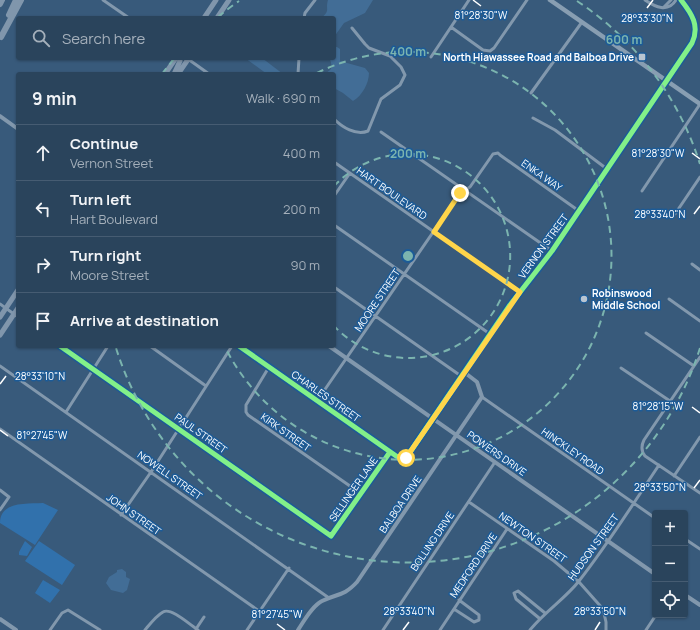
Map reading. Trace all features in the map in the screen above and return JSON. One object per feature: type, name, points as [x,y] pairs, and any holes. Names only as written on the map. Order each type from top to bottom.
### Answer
[{"type":"highway","points":[[0,4],[2,0]]},
{"type":"highway","points":[[0,38],[16,0]]},
{"type":"highway","points":[[0,38],[21,0]]},
{"type":"highway","points":[[205,16],[216,0]]},
{"type":"highway","points":[[217,16],[229,0]]},
{"type":"highway","points":[[166,72],[175,60]]},
{"type":"highway","points":[[175,72],[180,60]]},
{"type":"highway","points":[[179,72],[187,60]]},
{"type":"highway","points":[[0,317],[16,293]]},
{"type":"highway","points":[[0,335],[16,315]]},
{"type":"main road","points":[[550,0],[700,104]]},
{"type":"street","points":[[103,0],[126,16]]},
{"type":"street","points":[[305,16],[315,0]]},
{"type":"street","points":[[431,57],[469,0]]},
{"type":"street","points":[[451,27],[483,50],[490,51],[494,48],[527,0]]},
{"type":"street","points":[[645,0],[653,5],[664,8],[670,6],[676,0]]},
{"type":"street","points":[[664,8],[671,0]]},
{"type":"street","points":[[666,80],[688,50],[695,34],[696,28],[693,18],[681,0]]},
{"type":"street","points":[[532,93],[582,22]]},
{"type":"street","points":[[336,121],[342,127],[359,132],[368,131],[381,99],[400,85],[405,75],[401,67],[390,56],[369,48],[352,28]]},
{"type":"street","points":[[191,60],[206,72]]},
{"type":"street","points":[[298,72],[299,60]]},
{"type":"street","name":"VERNON STREET","points":[[404,459],[409,455],[490,334],[552,251],[666,80]]},
{"type":"street","points":[[642,191],[700,104]]},
{"type":"street","points":[[0,116],[16,128]]},
{"type":"street","points":[[533,118],[555,130],[607,169]]},
{"type":"street","points":[[381,132],[552,251]]},
{"type":"street","name":"MOORE STREET","points":[[317,401],[460,193],[470,187],[491,156],[495,153]]},
{"type":"street","name":"ENKA WAY","points":[[495,153],[579,211]]},
{"type":"street","name":"HART BOULEVARD","points":[[336,163],[520,292]]},
{"type":"street","points":[[336,193],[350,173]]},
{"type":"street","points":[[675,214],[700,178]]},
{"type":"street","points":[[336,226],[490,334]]},
{"type":"street","points":[[692,264],[700,270]]},
{"type":"street","points":[[336,288],[477,382],[482,398]]},
{"type":"street","points":[[669,299],[700,321]]},
{"type":"street","points":[[0,304],[16,315]]},
{"type":"street","points":[[646,333],[694,366]]},
{"type":"street","name":"PAUL STREET","points":[[63,348],[331,536]]},
{"type":"street","points":[[66,412],[107,348]]},
{"type":"street","points":[[153,348],[206,386]]},
{"type":"street","points":[[121,515],[151,472],[231,348]]},
{"type":"street","name":"CHARLES STREET","points":[[242,348],[390,452],[399,458],[404,459]]},
{"type":"street","name":"POWERS DRIVE","points":[[332,348],[652,572]]},
{"type":"street","points":[[700,357],[644,440],[642,449],[645,456],[700,494]]},
{"type":"street","name":"NOWELL STREET","points":[[0,366],[330,598]]},
{"type":"street","name":"KIRK STREET","points":[[270,367],[246,405],[246,412],[248,415],[360,494]]},
{"type":"street","points":[[621,368],[670,401]]},
{"type":"street","name":"BALBOA DRIVE","points":[[298,630],[320,601],[349,591],[357,582],[482,398]]},
{"type":"street","name":"HINCKLEY ROAD","points":[[482,398],[652,516]]},
{"type":"street","name":"JOHN STREET","points":[[0,429],[259,611]]},
{"type":"street","points":[[674,476],[700,437]]},
{"type":"street","name":"SELLINGER LANE","points":[[331,536],[390,452]]},
{"type":"street","name":"BOLLING DRIVE","points":[[383,630],[495,462]]},
{"type":"street","name":"HUDSON STREET","points":[[530,630],[545,612],[579,582],[659,465]]},
{"type":"street","points":[[0,490],[9,497],[0,510]]},
{"type":"street","name":"NEWTON STREET","points":[[469,502],[554,561],[579,582],[603,609],[606,630]]},
{"type":"street","name":"MEDFORD DRIVE","points":[[440,630],[507,529]]},
{"type":"street","points":[[688,541],[700,549]]},
{"type":"street","points":[[247,630],[289,568]]},
{"type":"street","points":[[539,618],[516,599],[514,593],[518,591],[545,612]]},
{"type":"street","points":[[688,597],[700,605]]},
{"type":"street","points":[[454,609],[474,622],[479,620],[479,615],[459,600]]},
{"type":"street","points":[[145,630],[161,613],[167,610],[173,612],[197,629],[204,617]]},
{"type":"street","points":[[50,630],[61,614],[66,611],[71,611],[100,630]]},
{"type":"street","points":[[646,630],[654,618]]},
{"type":"street","points":[[0,619],[16,630]]},
{"type":"shaded area","points":[[328,0],[373,0],[365,13],[344,23],[336,34],[336,16],[323,16],[327,11]]},
{"type":"shaded area","points":[[337,47],[340,49],[340,61],[365,68],[369,73],[368,81],[364,89],[356,99],[353,101],[336,89],[336,72],[328,72],[332,67],[330,60],[336,60]]},
{"type":"shaded area","points":[[248,60],[265,60],[280,72],[264,72]]},
{"type":"shaded area","points":[[43,503],[58,510],[35,545],[0,523],[1,516],[9,507],[22,504]]},
{"type":"shaded area","points":[[25,541],[32,547],[27,556],[19,555],[19,552]]},
{"type":"shaded area","points":[[39,541],[75,565],[62,585],[25,561]]},
{"type":"shaded area","points":[[122,569],[126,572],[126,577],[130,579],[127,590],[123,593],[111,590],[106,583],[109,577],[117,572],[117,570]]},
{"type":"shaded area","points":[[43,580],[60,590],[50,603],[35,593]]},
{"type":"cycle path","points":[[242,348],[399,458],[406,458],[510,305],[552,251],[692,43],[695,31],[694,20],[681,0]]},
{"type":"cycle path","points":[[63,348],[331,536],[390,452]]},
{"type":"place","name":"North Hiawassee Road and Balboa Drive","points":[[642,57]]},
{"type":"place","name":"Robinswood Middle School","points":[[584,299]]},
{"type":"route","points":[[406,458],[502,316],[520,292],[434,232],[460,193]]}]
